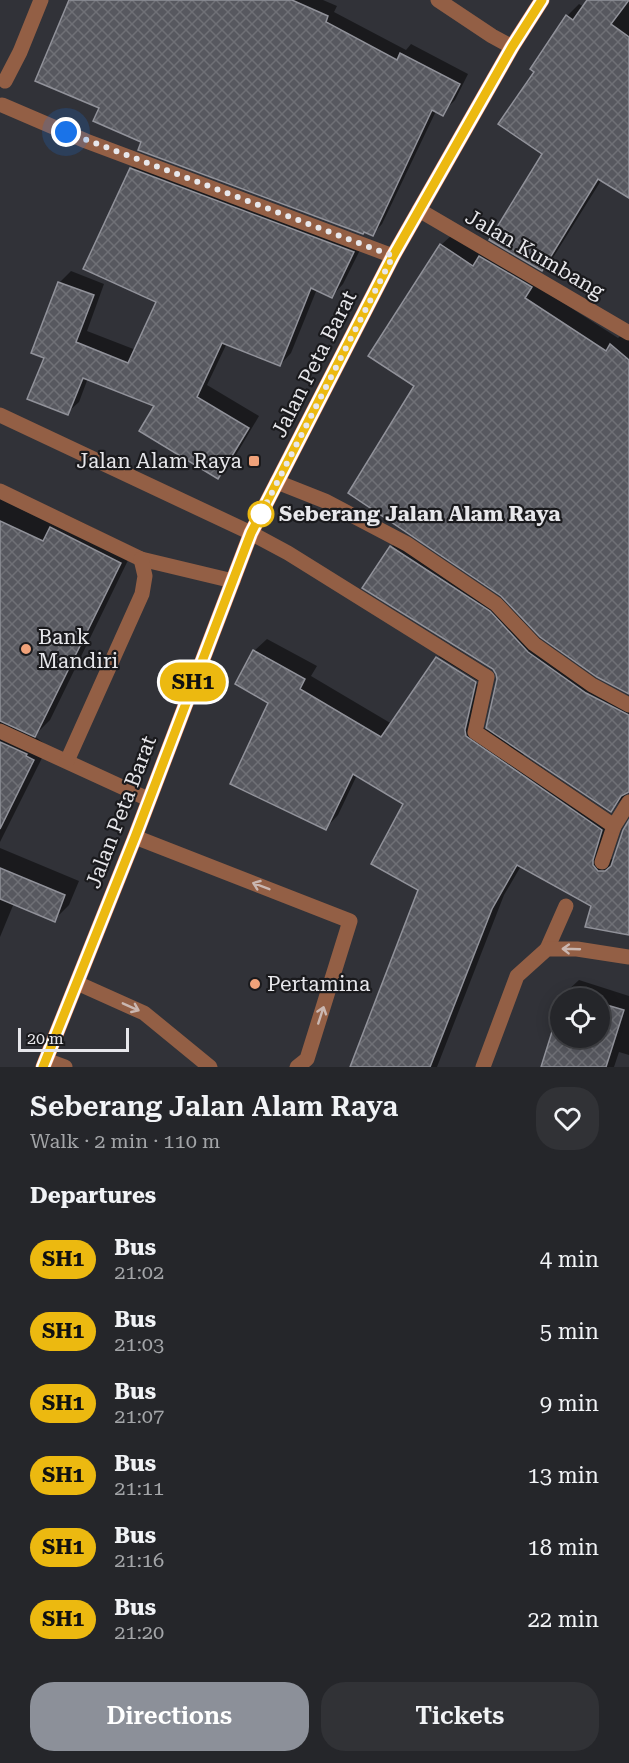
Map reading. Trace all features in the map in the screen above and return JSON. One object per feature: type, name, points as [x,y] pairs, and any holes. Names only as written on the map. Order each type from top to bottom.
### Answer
[{"type":"main road","name":"Jalan Peta Barat","points":[[45,1064],[135,837],[251,533],[393,256],[512,47],[542,0]]},
{"type":"street","points":[[41,0],[20,52],[3,79],[6,95],[1,108],[393,256]]},
{"type":"street","points":[[438,0],[512,47]]},
{"type":"street","name":"Jalan Kumbang","points":[[419,210],[629,333]]},
{"type":"street","points":[[0,416],[251,533],[288,553],[487,676],[475,732],[614,826]]},
{"type":"street","points":[[277,482],[325,501],[407,544],[496,604],[534,644],[592,685],[629,705]]},
{"type":"street","points":[[0,490],[141,559],[232,581]]},
{"type":"street","points":[[67,761],[142,594],[145,576],[141,559]]},
{"type":"street","points":[[0,731],[148,799]]},
{"type":"street","points":[[602,862],[614,826],[629,802]]},
{"type":"street","points":[[135,837],[351,921],[306,1059],[297,1067]]},
{"type":"street","points":[[483,1067],[517,976],[547,949],[566,906]]},
{"type":"street","points":[[547,949],[578,949],[629,957]]},
{"type":"street","points":[[77,983],[144,1013],[210,1067]]},
{"type":"street","points":[[45,1064],[65,1067]]},
{"type":"building","points":[[69,0],[292,0],[328,16],[326,22],[397,60],[400,53],[460,84],[443,116],[432,110],[373,236],[364,232],[363,234],[138,150],[141,142],[93,121],[99,108],[35,81]]},
{"type":"building","points":[[587,0],[629,0],[611,24],[629,37],[629,198],[598,179],[542,271],[489,240],[542,154],[498,124],[534,72],[530,69],[566,15],[573,20]]},
{"type":"building","points":[[130,168],[354,252],[332,298],[311,288],[280,366],[222,343],[197,397],[249,428],[218,479],[139,431],[154,406],[83,378],[68,415],[27,399],[44,358],[31,353],[58,282],[94,295],[76,342],[128,363],[156,302],[83,269]]},
{"type":"building","points":[[440,244],[473,266],[479,256],[532,287],[525,298],[606,351],[610,344],[629,360],[629,694],[597,677],[540,637],[501,596],[348,493],[414,386],[368,356]]},
{"type":"building","points":[[0,521],[43,541],[50,527],[121,563],[35,737],[0,721]]},
{"type":"building","points":[[390,546],[490,611],[528,652],[586,693],[629,715],[629,792],[621,796],[611,812],[486,728],[497,679],[493,669],[362,588]]},
{"type":"building","points":[[253,650],[305,679],[300,689],[381,737],[436,657],[476,682],[465,730],[466,736],[602,830],[593,860],[593,865],[598,871],[605,871],[611,866],[623,830],[629,820],[629,935],[585,927],[591,906],[517,865],[492,909],[430,1067],[350,1067],[418,890],[371,864],[403,804],[353,774],[326,830],[230,784],[268,703],[235,684]]},
{"type":"building","points":[[0,742],[27,754],[26,756],[34,760],[0,829]]},
{"type":"building","points":[[0,868],[65,895],[55,922],[0,899]]},
{"type":"building","points":[[610,1006],[624,1010],[606,1067],[541,1067],[550,1038],[550,1048],[610,1048]]},
{"type":"bus line","name":"SH1","points":[[43,1067],[135,837],[251,533],[393,256],[512,47],[542,0]]},
{"type":"place","name":"Jalan Alam Raya","points":[[254,461]]},
{"type":"place","name":"Seberang Jalan Alam Raya","points":[[261,514]]},
{"type":"place","name":"Bank Mandiri","points":[[26,649]]},
{"type":"place","name":"Pertamina","points":[[255,984]]},
{"type":"route","points":[[66,132],[393,256],[261,514]]}]
